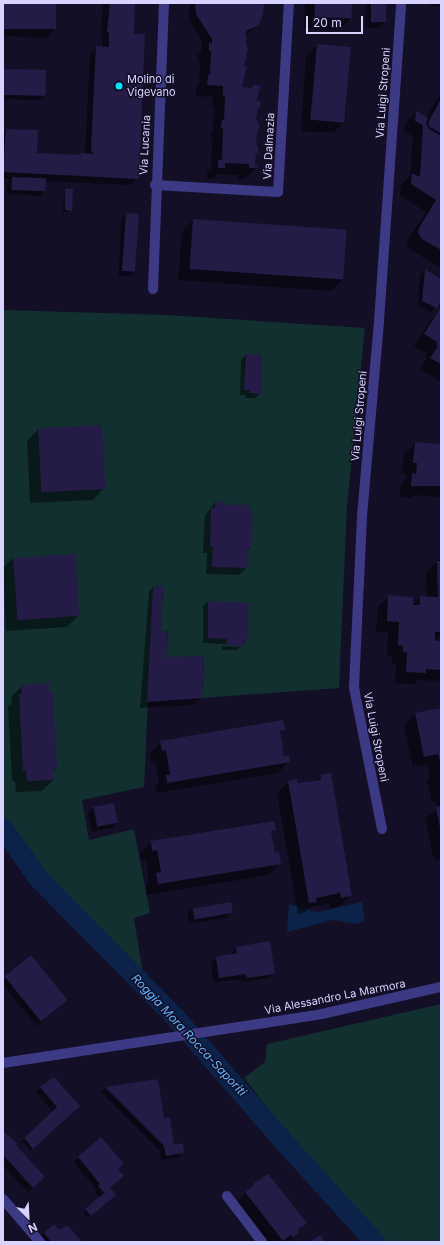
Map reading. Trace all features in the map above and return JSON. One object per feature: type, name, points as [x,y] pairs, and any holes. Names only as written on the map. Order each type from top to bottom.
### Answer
[{"type":"street","name":"Via Lucania","points":[[152,289],[155,185],[164,3]]},
{"type":"street","name":"Via Dalmazia","points":[[155,185],[278,192],[289,3]]},
{"type":"street","name":"Via Luigi Stropeni","points":[[382,829],[354,687],[362,516],[379,320],[401,3]]},
{"type":"street","name":"Via Alessandro La Marmora","points":[[3,1063],[322,1014],[441,987]]},
{"type":"street","points":[[227,1196],[262,1242]]},
{"type":"street","points":[[3,1198],[40,1242]]},
{"type":"green space","points":[[3,310],[168,315],[365,328],[347,506],[339,688],[202,698],[204,657],[166,657],[168,631],[161,632],[163,586],[153,586],[144,787],[82,800],[89,840],[134,829],[150,913],[134,918],[144,980],[47,880],[3,819]]},
{"type":"green space","points":[[441,1004],[441,1242],[386,1242],[292,1139],[244,1078],[265,1062],[267,1044]]},
{"type":"water","points":[[362,902],[365,921],[356,924],[333,920],[287,932],[289,904],[317,912]]},
{"type":"building","points":[[3,3],[56,3],[56,29],[3,29]]},
{"type":"building","name":"Molino di Vigevano","points":[[110,3],[135,3],[134,34],[145,34],[139,179],[3,172],[6,129],[38,130],[37,153],[80,155],[81,153],[94,154],[91,150],[96,46],[109,47],[109,32],[107,32]]},
{"type":"building","points":[[195,3],[264,3],[263,14],[259,25],[246,31],[246,43],[248,49],[244,66],[247,66],[242,87],[252,88],[253,85],[261,86],[257,101],[261,101],[260,109],[258,108],[256,119],[260,126],[257,133],[256,145],[258,145],[255,165],[257,168],[249,168],[249,164],[225,163],[225,168],[218,168],[218,160],[222,160],[223,128],[221,128],[222,120],[224,120],[225,96],[223,96],[223,86],[207,85],[208,75],[210,75],[211,51],[209,51],[209,43],[212,43],[212,39],[196,14]]},
{"type":"building","points":[[315,3],[352,4],[351,18],[315,17]]},
{"type":"building","points":[[371,3],[386,3],[386,22],[371,22]]},
{"type":"building","points":[[317,44],[351,47],[344,123],[310,120]]},
{"type":"building","points":[[3,69],[46,70],[46,96],[3,95]]},
{"type":"building","points":[[441,99],[441,133],[430,127],[428,123]]},
{"type":"building","points":[[416,111],[428,118],[426,123],[429,129],[441,136],[441,250],[422,239],[418,233],[419,228],[436,200],[411,184],[412,173],[420,177],[423,125],[415,121]]},
{"type":"building","points":[[12,177],[46,178],[46,191],[12,190]]},
{"type":"building","points":[[65,189],[73,189],[72,211],[65,210]]},
{"type":"building","points":[[126,213],[139,214],[135,272],[122,271]]},
{"type":"building","points":[[193,219],[347,230],[343,280],[190,269]]},
{"type":"building","points":[[425,269],[441,279],[441,301],[437,308],[422,301]]},
{"type":"building","points":[[441,307],[441,364],[430,358],[438,346],[436,345],[437,342],[424,334]]},
{"type":"building","points":[[246,354],[262,355],[261,394],[249,393],[250,390],[244,390]]},
{"type":"building","points":[[102,425],[105,489],[41,492],[38,428]]},
{"type":"building","points":[[415,442],[441,444],[441,486],[411,486],[412,473],[416,474],[417,463],[413,463]]},
{"type":"building","points":[[215,501],[226,502],[226,505],[249,505],[249,511],[252,511],[251,549],[248,548],[247,568],[212,567],[213,547],[210,546],[211,508],[215,508]]},
{"type":"building","points":[[75,554],[79,616],[17,620],[13,558]]},
{"type":"building","points":[[437,561],[441,561],[441,632],[435,632],[435,641],[441,641],[441,670],[426,669],[426,673],[406,672],[407,652],[403,652],[403,646],[398,645],[399,622],[387,621],[388,595],[413,597],[413,605],[420,605],[420,596],[438,597]]},
{"type":"building","points":[[153,586],[163,586],[161,632],[168,631],[166,657],[204,656],[202,698],[147,702]]},
{"type":"building","points":[[208,601],[249,603],[247,641],[243,641],[243,646],[227,645],[227,639],[208,638]]},
{"type":"building","points":[[49,683],[49,693],[53,692],[57,769],[54,769],[54,780],[27,781],[26,770],[23,771],[19,694],[22,694],[22,685]]},
{"type":"building","points":[[441,708],[440,762],[438,754],[424,757],[415,713]]},
{"type":"building","points":[[283,720],[285,730],[280,731],[284,756],[289,755],[290,762],[167,783],[166,775],[170,775],[166,750],[162,751],[160,741]]},
{"type":"building","points":[[331,773],[352,896],[341,898],[340,893],[316,898],[317,902],[309,903],[288,781],[297,779],[298,783],[321,780],[320,775]]},
{"type":"building","points":[[114,803],[118,823],[97,827],[93,807]]},
{"type":"building","points":[[441,806],[441,828],[440,828],[436,807]]},
{"type":"building","points":[[274,821],[276,830],[271,831],[275,853],[279,852],[281,864],[158,884],[156,873],[161,872],[157,850],[152,851],[151,841]]},
{"type":"building","points":[[231,902],[233,913],[195,920],[193,909]]},
{"type":"building","points":[[270,941],[275,974],[247,978],[246,974],[219,978],[216,957],[237,953],[236,947]]},
{"type":"building","points":[[31,955],[68,1000],[41,1021],[5,976]]},
{"type":"building","points":[[54,1077],[80,1106],[33,1149],[24,1138],[57,1107],[40,1087]]},
{"type":"building","points":[[158,1079],[164,1118],[170,1117],[174,1145],[183,1143],[184,1153],[166,1156],[164,1146],[105,1087]]},
{"type":"building","points":[[3,1131],[18,1144],[16,1145],[45,1177],[33,1188],[3,1155]]},
{"type":"building","points":[[101,1137],[124,1164],[118,1169],[124,1176],[110,1188],[116,1195],[91,1216],[85,1209],[104,1193],[98,1186],[100,1184],[78,1157]]},
{"type":"building","points":[[268,1174],[307,1223],[298,1230],[299,1232],[293,1237],[291,1235],[283,1241],[245,1192],[253,1186],[253,1184]]},
{"type":"building","points":[[54,1224],[59,1230],[67,1225],[82,1242],[51,1242],[44,1233]]},
{"type":"building","points":[[320,1235],[325,1242],[310,1242]]},
{"type":"waterway","name":"Roggia Mora Rocca-Saporiti","points":[[3,828],[39,879],[177,1019],[283,1141],[375,1242]]},
{"type":"place","name":"Molino di Vigevano","points":[[119,86]]}]
